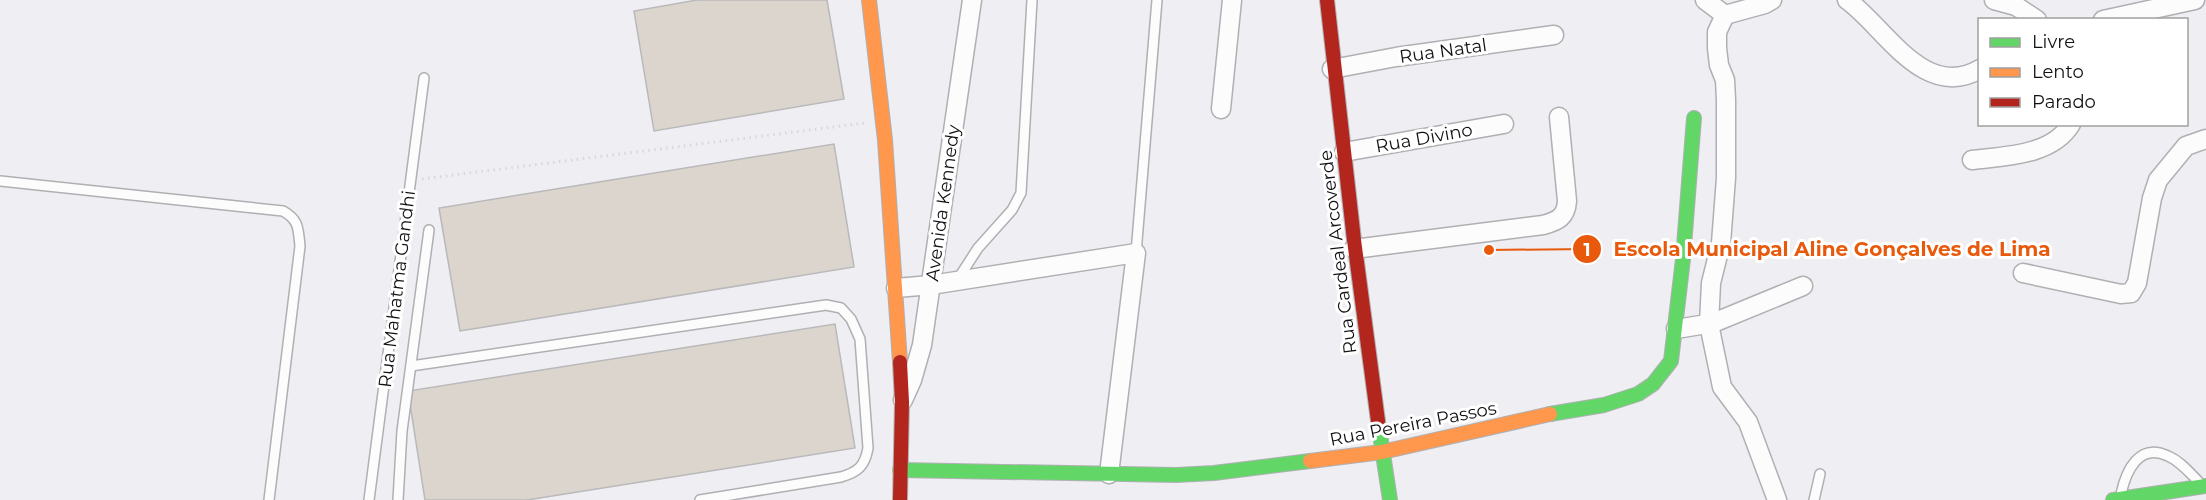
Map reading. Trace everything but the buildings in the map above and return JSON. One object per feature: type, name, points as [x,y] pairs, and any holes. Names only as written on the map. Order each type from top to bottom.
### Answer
[{"type":"main road","name":"Avenida Kennedy","points":[[869,0],[896,288],[902,402],[900,500]]},
{"type":"main road","name":"Rua Cardeal Arcoverde","points":[[1327,0],[1332,69],[1344,152],[1354,249],[1389,500]]},
{"type":"main road","name":"Rua Pereira Passos","points":[[900,470],[1176,475],[1214,473],[1382,452],[1551,414],[1604,405],[1638,394],[1653,384],[1671,361],[1683,259],[1694,118]]},
{"type":"main road","points":[[2116,499],[2205,486]]},
{"type":"street","name":"Avenida Kennedy","points":[[902,402],[920,354],[972,0]]},
{"type":"street","points":[[1221,109],[1232,0]]},
{"type":"street","points":[[1725,15],[1772,0]]},
{"type":"street","points":[[1847,0],[1859,8],[1895,48],[1922,69],[1943,76],[1962,76],[1978,70]]},
{"type":"street","points":[[1994,0],[2016,6],[2034,18]]},
{"type":"street","points":[[2112,18],[2195,0]]},
{"type":"street","points":[[1707,1],[1725,15]]},
{"type":"street","points":[[1725,15],[1718,32],[1716,48],[1725,90],[1726,178],[1721,243],[1711,283],[1709,324],[1722,387],[1748,422],[1777,500]]},
{"type":"street","name":"Rua Natal","points":[[1332,69],[1396,57],[1554,35]]},
{"type":"street","points":[[1354,249],[1543,225],[1556,221],[1563,216],[1567,201],[1559,117]]},
{"type":"street","name":"Rua Divino","points":[[1344,152],[1504,124]]},
{"type":"street","points":[[1972,160],[2014,155],[2050,144],[2067,132],[2070,126]]},
{"type":"street","points":[[2023,273],[2121,294],[2131,294],[2137,283],[2152,198],[2158,180],[2186,146],[2206,139]]},
{"type":"street","points":[[896,288],[956,282],[1136,253],[1109,474]]},
{"type":"street","points":[[1676,329],[1709,324],[1803,286]]},
{"type":"lane","points":[[956,282],[978,248],[1012,210],[1021,192],[1032,0]]},
{"type":"lane","points":[[1136,253],[1157,0]]},
{"type":"lane","name":"Rua Mahatma Gandhi","points":[[369,500],[424,78]]},
{"type":"lane","points":[[0,181],[283,210],[294,217],[300,246],[269,500]]},
{"type":"lane","points":[[398,500],[402,431],[429,230]]},
{"type":"lane","points":[[411,366],[826,305],[841,308],[851,319],[860,339],[868,448],[862,467],[841,477],[700,500]]},
{"type":"lane","points":[[2116,499],[2129,468],[2146,453],[2158,452],[2169,456],[2205,486]]},
{"type":"lane","points":[[1814,500],[1820,474]]},
{"type":"path","points":[[411,180],[882,121]]},
{"type":"traffic: fast","points":[[1550,414],[1604,405],[1638,394],[1653,384],[1671,361],[1683,259],[1694,118]]},
{"type":"traffic: fast","points":[[1378,421],[1390,500]]},
{"type":"traffic: fast","points":[[900,470],[1176,475],[1214,473],[1310,461]]},
{"type":"traffic: fast","points":[[2113,500],[2206,486]]},
{"type":"traffic: slow","points":[[869,0],[885,140],[900,362]]},
{"type":"traffic: slow","points":[[1310,461],[1382,452],[1550,414]]},
{"type":"traffic: jam","points":[[1327,0],[1354,240],[1378,421]]},
{"type":"traffic: jam","points":[[900,362],[902,402],[900,500]]},
{"type":"place","name":"Escola Municipal Aline Gonçalves de Lima","points":[[1489,250]]}]
